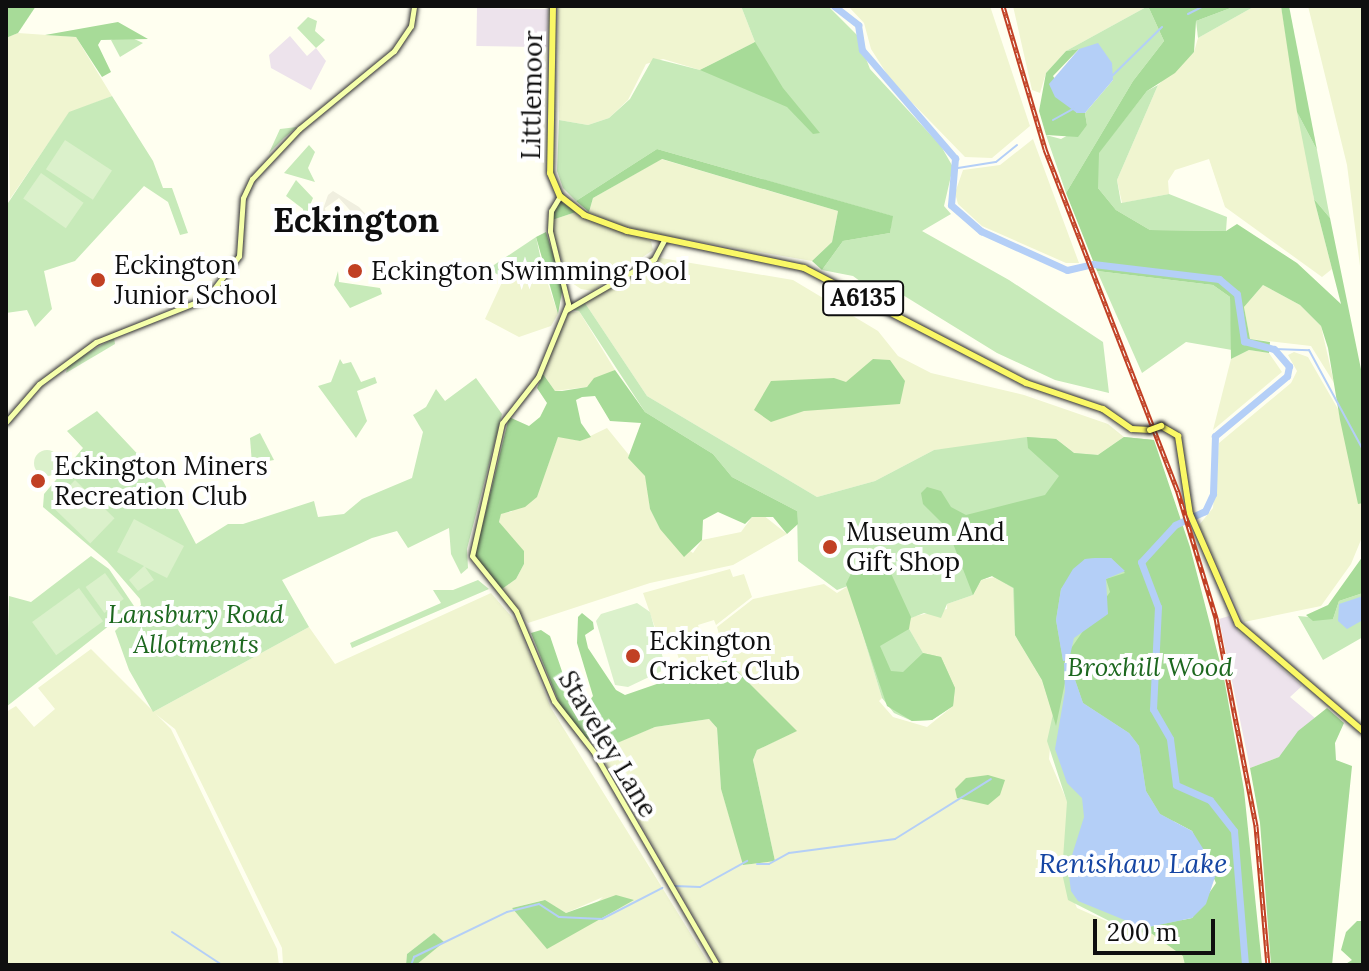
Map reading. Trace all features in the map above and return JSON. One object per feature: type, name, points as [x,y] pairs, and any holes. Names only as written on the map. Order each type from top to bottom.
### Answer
[{"type":"main road","points":[[6,422],[39,384],[96,342],[202,302],[236,261],[243,236],[243,198],[252,179],[299,129],[394,51],[411,26],[414,6]]},
{"type":"main road","name":"Littlemoor","points":[[553,6],[553,184],[560,196]]},
{"type":"main road","points":[[560,196],[551,211],[550,231],[568,291],[566,310]]},
{"type":"main road","name":"A6135","points":[[560,196],[602,224],[664,240],[804,268],[1026,383],[1103,409],[1132,429],[1150,430],[1161,426],[1173,430],[1181,443],[1190,514],[1195,529],[1242,628],[1363,731]]},
{"type":"main road","points":[[566,310],[654,259],[664,240]]},
{"type":"main road","name":"Staveley Lane","points":[[566,310],[538,377],[502,423],[472,556],[516,611],[554,701],[593,751],[717,965]]},
{"type":"shaded area","points":[[477,8],[548,9],[547,47],[476,46]]},
{"type":"shaded area","points":[[290,36],[307,56],[316,48],[326,61],[311,90],[271,68],[269,55]]},
{"type":"shaded area","points":[[333,191],[359,207],[387,237],[361,214],[356,217],[339,198],[325,208],[326,216],[316,229],[328,195]]},
{"type":"shaded area","points":[[1229,616],[1238,631],[1302,686],[1290,697],[1315,718],[1279,757],[1250,768],[1219,619]]},
{"type":"green space","points":[[6,6],[36,6],[18,33],[6,38]]},
{"type":"green space","points":[[558,6],[741,6],[755,42],[700,70],[663,59],[646,64],[628,100],[609,118],[588,125],[559,120]]},
{"type":"green space","points":[[741,6],[828,6],[857,35],[870,69],[941,146],[953,167],[944,206],[951,214],[922,231],[1009,280],[1103,342],[1109,393],[1055,380],[997,353],[885,284],[872,290],[853,276],[822,270],[843,241],[890,233],[892,216],[657,149],[576,201],[563,188],[557,171],[559,120],[588,125],[609,118],[630,99],[653,58],[700,70],[746,49],[755,42]]},
{"type":"green space","points":[[848,6],[990,6],[1030,126],[992,158],[965,157],[892,82],[871,49],[864,23]]},
{"type":"green space","points":[[1013,6],[1148,6],[1066,51],[1046,73],[1040,93],[1032,90]]},
{"type":"green space","points":[[1148,6],[1164,41],[1133,81],[1066,193],[1046,135],[1061,139],[1087,125],[1085,113],[1113,80],[1079,49],[1066,51]]},
{"type":"green space","points":[[1148,6],[1236,6],[1196,21],[1194,52],[1175,73],[1147,91],[1099,153],[1098,188],[1116,210],[1150,230],[1226,231],[1237,224],[1297,263],[1341,304],[1314,199],[1330,218],[1363,379],[1363,503],[1358,504],[1321,326],[1300,305],[1263,285],[1244,307],[1250,339],[1270,342],[1269,353],[1249,350],[1231,359],[1230,297],[1213,285],[1097,271],[1066,193],[1133,81],[1164,41]]},
{"type":"green space","points":[[1236,6],[1255,6],[1198,38],[1196,21]]},
{"type":"green space","points":[[1255,6],[1281,6],[1314,199],[1332,269],[1322,277],[1225,207],[1209,159],[1175,170],[1168,181],[1169,194],[1122,203],[1117,180],[1158,85],[1194,52],[1198,38]]},
{"type":"green space","points":[[1281,6],[1289,6],[1317,150],[1297,112]]},
{"type":"green space","points":[[1308,6],[1363,6],[1360,266],[1347,165]]},
{"type":"green space","points":[[308,17],[317,21],[315,31],[325,40],[316,48],[297,28]]},
{"type":"green space","points":[[118,22],[148,39],[101,40],[98,45],[111,72],[102,77],[76,37],[45,35]]},
{"type":"green space","points":[[18,33],[76,37],[112,96],[69,113],[10,199],[6,38]]},
{"type":"green space","points":[[130,37],[143,43],[120,57],[111,40]]},
{"type":"green space","points":[[755,42],[783,88],[820,133],[813,134],[787,107],[700,70]]},
{"type":"green space","points":[[1079,49],[1053,76],[1077,113],[1085,113],[1087,125],[1078,137],[1046,135],[1039,111],[1046,73],[1066,51]]},
{"type":"green space","points":[[1158,85],[1117,180],[1121,203],[1169,194],[1227,217],[1226,231],[1150,230],[1116,210],[1098,188],[1098,153],[1147,91]]},
{"type":"green space","points":[[112,96],[153,161],[163,188],[172,188],[188,233],[180,235],[168,202],[144,186],[75,261],[44,271],[52,309],[35,327],[27,310],[6,313],[6,206],[69,112]]},
{"type":"green space","points":[[1297,112],[1317,150],[1330,218],[1314,199]]},
{"type":"green space","points":[[297,127],[284,138],[269,153],[280,129]]},
{"type":"green space","points":[[1033,139],[1079,263],[1066,263],[982,226],[958,204],[955,193],[963,170],[1000,165]]},
{"type":"green space","points":[[65,140],[112,170],[93,200],[46,169]]},
{"type":"green space","points":[[309,145],[315,152],[308,168],[315,182],[284,173]]},
{"type":"green space","points":[[657,149],[893,216],[890,233],[843,241],[822,270],[812,261],[832,242],[838,211],[662,159],[593,198],[589,212],[576,201]]},
{"type":"green space","points":[[661,159],[838,211],[832,242],[812,261],[666,236],[614,224],[589,212],[593,198]]},
{"type":"green space","points":[[41,173],[84,203],[66,228],[23,198]]},
{"type":"green space","points":[[296,180],[313,198],[304,220],[303,209],[286,196]]},
{"type":"green space","points":[[560,201],[576,212],[552,220],[554,210]]},
{"type":"green space","points":[[576,212],[651,241],[653,250],[593,291],[581,289],[569,281],[553,234],[552,220]]},
{"type":"green space","points":[[546,232],[563,286],[558,314],[536,237]]},
{"type":"green space","points":[[536,237],[543,269],[504,278],[488,269]]},
{"type":"green space","points":[[661,258],[793,280],[878,331],[898,356],[931,373],[1024,395],[1108,424],[1124,437],[1098,455],[1074,453],[1056,439],[934,450],[875,481],[817,497],[647,396],[585,303]]},
{"type":"green space","points":[[543,269],[558,314],[551,326],[519,337],[485,319],[504,278]]},
{"type":"green space","points":[[338,271],[339,282],[380,288],[382,294],[350,308],[334,285]]},
{"type":"green space","points":[[1097,271],[1213,285],[1230,297],[1232,350],[1186,342],[1142,373]]},
{"type":"green space","points":[[1263,285],[1300,305],[1321,326],[1334,383],[1311,346],[1250,339],[1244,307]]},
{"type":"green space","points":[[585,303],[647,396],[817,497],[875,481],[934,450],[1027,437],[1056,439],[1074,453],[1098,455],[1124,437],[1154,440],[1168,741],[1185,965],[1183,956],[1154,934],[1129,931],[1068,900],[1062,873],[1067,802],[1047,741],[1053,714],[1042,680],[1015,635],[1013,588],[992,576],[981,580],[973,595],[947,604],[941,618],[924,613],[911,618],[908,627],[923,653],[941,657],[955,688],[953,706],[932,720],[912,721],[894,713],[882,698],[848,586],[837,590],[798,561],[797,511],[732,477],[713,454],[645,412],[579,311],[573,310]]},
{"type":"green space","points":[[579,311],[615,370],[587,387],[555,391],[543,374],[568,313]]},
{"type":"green space","points":[[114,338],[115,344],[66,373],[68,364]]},
{"type":"green space","points":[[1249,350],[1269,353],[1282,372],[1213,430],[1231,359]]},
{"type":"green space","points":[[1294,352],[1308,357],[1338,409],[1363,510],[1363,535],[1351,564],[1321,606],[1244,622],[1199,525],[1213,508],[1219,443],[1291,383],[1297,371],[1288,355]]},
{"type":"green space","points":[[340,359],[343,364],[351,362],[361,382],[375,377],[377,383],[357,391],[367,421],[356,438],[318,386],[331,382]]},
{"type":"green space","points":[[873,359],[890,360],[905,381],[900,404],[804,411],[771,422],[754,410],[771,381],[834,378],[846,382]]},
{"type":"green space","points":[[615,370],[645,412],[713,454],[732,477],[797,511],[798,524],[787,534],[773,517],[752,517],[745,524],[718,512],[703,520],[702,540],[684,557],[660,529],[650,509],[645,476],[628,458],[641,423],[610,421],[595,396],[582,397],[576,400],[581,423],[591,437],[580,441],[558,437],[537,497],[525,507],[501,514],[499,522],[524,551],[524,564],[516,579],[502,589],[475,556],[509,417],[529,426],[540,417],[547,403],[537,388],[543,374],[555,391],[562,391],[587,387],[594,378]]},
{"type":"green space","name":"Lansbury Road Allotments","points":[[476,378],[502,414],[467,549],[468,568],[461,574],[451,554],[449,528],[408,548],[397,531],[372,538],[282,580],[309,627],[153,712],[129,670],[115,631],[141,605],[140,599],[107,561],[43,507],[44,494],[83,448],[67,431],[97,411],[163,481],[196,544],[228,524],[243,524],[314,501],[318,517],[344,514],[362,499],[412,478],[423,432],[413,415],[426,407],[436,389],[445,401]]},
{"type":"green space","points":[[607,428],[646,476],[650,509],[660,529],[693,553],[702,540],[741,532],[752,517],[763,515],[787,534],[733,565],[650,583],[528,623],[502,589],[516,579],[524,564],[499,522],[501,513],[511,512],[544,476],[558,436],[580,441]]},
{"type":"green space","points":[[260,433],[274,460],[252,464],[250,438]]},
{"type":"green space","name":"Broxhill Wood","points":[[1027,437],[1056,439],[1074,453],[1098,455],[1124,437],[1154,440],[1190,547],[1224,678],[1244,790],[1262,965],[1185,965],[1183,956],[1144,928],[1192,918],[1216,883],[1192,831],[1160,814],[1146,791],[1139,746],[1129,733],[1083,703],[1069,663],[1056,726],[1042,680],[1015,635],[1014,588],[992,576],[981,580],[973,595],[947,528],[923,504],[921,493],[927,487],[941,491],[951,507],[966,515],[1045,495],[1059,476],[1028,448]],"holes":[[[1111,558],[1125,573],[1106,579],[1110,592],[1063,660],[1056,620],[1061,589],[1085,559]]]},
{"type":"green space","points":[[47,450],[56,454],[60,463],[56,472],[47,476],[38,472],[34,463],[38,454]]},
{"type":"green space","points":[[75,480],[115,518],[90,543],[51,505]]},
{"type":"green space","points":[[134,519],[184,546],[167,578],[145,567],[154,580],[138,591],[129,580],[144,566],[117,552]]},
{"type":"green space","points":[[91,556],[109,569],[134,606],[6,707],[9,596],[31,602]]},
{"type":"green space","points":[[883,556],[911,617],[909,629],[880,646],[891,671],[903,672],[923,653],[941,657],[955,688],[953,706],[932,720],[912,721],[887,706],[846,584],[859,557]]},
{"type":"green space","points":[[1363,556],[1363,593],[1339,601],[1333,619],[1313,621],[1306,615],[1328,605]]},
{"type":"green space","points":[[730,569],[733,577],[744,574],[752,597],[716,625],[714,620],[698,625],[710,661],[682,668],[671,635],[659,639],[643,593]]},
{"type":"green space","points":[[105,573],[124,599],[104,613],[86,587]]},
{"type":"green space","points":[[999,576],[1014,588],[1015,635],[1042,680],[1053,714],[1049,759],[1067,801],[1069,828],[1062,873],[1077,908],[1129,931],[1154,934],[1183,956],[1185,965],[722,965],[598,750],[655,727],[709,719],[717,728],[721,789],[744,865],[775,861],[753,760],[757,750],[796,731],[726,660],[717,627],[753,599],[824,584],[837,593],[848,586],[882,698],[879,701],[893,717],[927,727],[953,706],[908,627],[911,617],[947,609],[947,604],[973,595],[981,580]]},
{"type":"green space","points":[[478,580],[489,589],[352,648],[350,643],[441,603],[433,590],[453,590]]},
{"type":"green space","points":[[79,588],[103,621],[56,655],[32,622]]},
{"type":"green space","points":[[491,593],[517,623],[551,708],[710,965],[416,965],[443,942],[434,933],[407,954],[406,965],[283,965],[282,948],[175,729],[153,712],[309,627],[335,664]],"holes":[[[603,897],[547,948],[512,908],[544,900],[566,913]]]},
{"type":"green space","points":[[1363,593],[1363,637],[1323,660],[1298,616],[1333,619],[1339,601]]},
{"type":"green space","name":"Eckington Cricket Club","points":[[637,603],[650,612],[666,669],[628,687],[615,685],[596,621],[601,614]]},
{"type":"green space","points":[[582,613],[593,622],[594,629],[585,635],[588,648],[616,690],[625,695],[726,660],[797,731],[757,750],[753,760],[775,861],[743,865],[721,789],[717,728],[709,719],[655,727],[603,749],[596,738],[586,739],[562,710],[531,633],[541,630],[550,636],[570,695],[590,700],[593,696],[577,643],[578,617]]},
{"type":"green space","points":[[91,649],[171,729],[277,949],[279,965],[6,965],[6,712],[16,706],[34,727],[55,709],[38,688]]},
{"type":"green space","points":[[1327,708],[1344,723],[1335,743],[1336,760],[1352,766],[1332,965],[1271,965],[1260,823],[1250,768],[1279,757],[1298,731]]},
{"type":"green space","points":[[988,775],[1005,780],[1000,795],[988,805],[957,798],[955,789],[966,778]]},
{"type":"green space","points":[[616,895],[634,900],[547,949],[512,908],[545,900],[566,913]]},
{"type":"green space","points":[[1357,921],[1363,921],[1363,965],[1344,965],[1352,960],[1341,950],[1346,932]]},
{"type":"green space","points":[[434,933],[444,942],[416,965],[406,965],[407,954]]},
{"type":"water","points":[[1098,43],[1112,63],[1113,80],[1085,113],[1077,113],[1055,97],[1049,84],[1079,49]]},
{"type":"water","points":[[1111,558],[1125,571],[1106,579],[1108,614],[1074,638],[1069,660],[1063,661],[1056,620],[1061,589],[1073,569],[1085,559]]},
{"type":"water","points":[[1363,596],[1363,620],[1347,629],[1338,621],[1339,604]]},
{"type":"water","name":"Renishaw Lake","points":[[1069,662],[1083,703],[1129,733],[1139,746],[1146,791],[1160,814],[1192,831],[1217,871],[1206,904],[1192,918],[1144,928],[1078,901],[1071,891],[1068,868],[1084,817],[1082,798],[1067,783],[1055,749],[1065,691],[1064,663]]},
{"type":"waterway","points":[[834,6],[858,25],[862,50],[955,158],[951,205],[981,231],[1067,270],[1093,264],[1219,279],[1237,294],[1244,341],[1274,349],[1289,366],[1287,376],[1215,436],[1213,494],[1205,511],[1175,525],[1141,562],[1158,607],[1153,709],[1170,739],[1176,785],[1210,800],[1234,831],[1245,965]]},
{"type":"waterway","points":[[1188,14],[1204,6]]},
{"type":"waterway","points":[[1112,76],[1162,27]]},
{"type":"waterway","points":[[1053,120],[1073,109]]},
{"type":"waterway","points":[[958,168],[996,162],[1017,145]]},
{"type":"waterway","points":[[1274,349],[1309,350],[1363,450]]},
{"type":"waterway","points":[[757,864],[769,864],[789,853],[895,839],[991,779]]},
{"type":"waterway","points":[[674,886],[700,887],[747,861]]},
{"type":"waterway","points":[[411,965],[414,957],[507,912],[539,904],[559,917],[602,919],[662,888]]},
{"type":"waterway","points":[[172,932],[222,965]]},
{"type":"railway","points":[[1003,6],[1045,149],[1178,492],[1216,618],[1256,826],[1268,965]]},
{"type":"place","name":"Eckington Swimming Pool","points":[[355,271]]},
{"type":"place","name":"Eckington Junior School","points":[[98,280]]},
{"type":"place","name":"Eckington Miners Recreation Club","points":[[38,481]]},
{"type":"place","name":"Museum And Gift Shop","points":[[830,547]]},
{"type":"place","name":"Eckington Cricket Club","points":[[633,656]]},
{"type":"district","name":"Eckington","points":[[356,220]]}]
